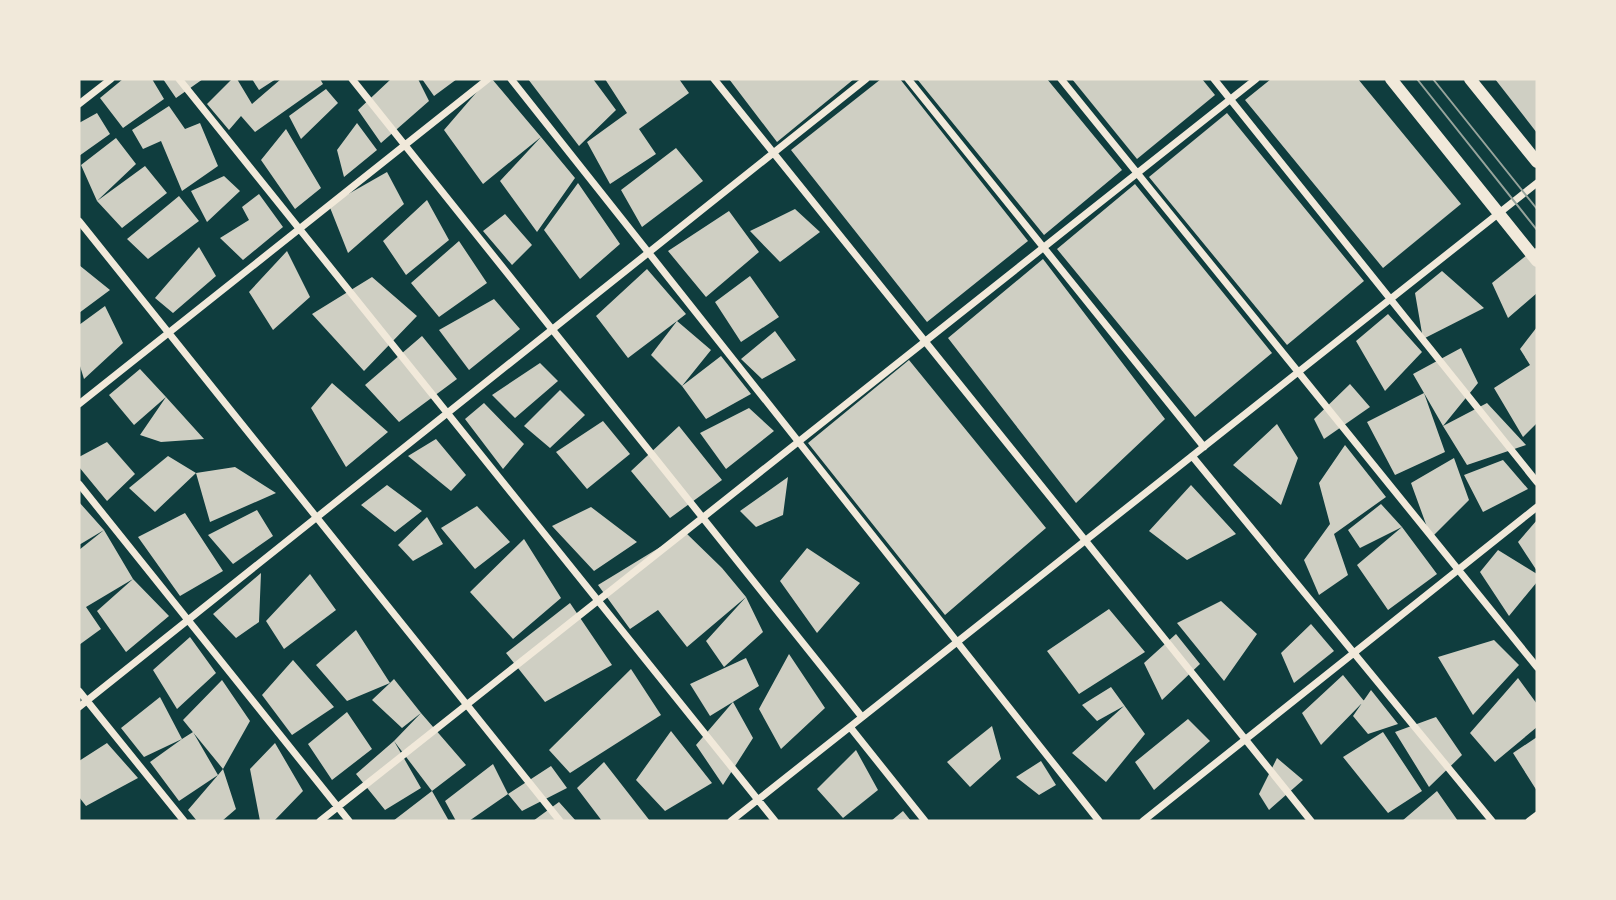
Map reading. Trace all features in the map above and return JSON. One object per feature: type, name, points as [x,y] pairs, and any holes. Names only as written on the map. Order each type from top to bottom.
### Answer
[{"type":"street","points":[[79,104],[111,79]]},
{"type":"street","points":[[179,79],[775,821]]},
{"type":"street","points":[[352,79],[862,717]]},
{"type":"street","points":[[79,404],[488,79]]},
{"type":"street","points":[[511,79],[1098,821]]},
{"type":"street","points":[[714,79],[1311,821]]},
{"type":"street","points":[[79,707],[866,79]]},
{"type":"street","points":[[908,79],[1204,447]]},
{"type":"street","points":[[1061,79],[1537,667]]},
{"type":"street","points":[[1214,79],[1537,482]]},
{"type":"street","points":[[320,821],[1256,79]]},
{"type":"street","points":[[1391,79],[1537,261]]},
{"type":"street","points":[[1470,79],[1537,163]]},
{"type":"street","points":[[731,821],[1537,183]]},
{"type":"street","points":[[79,221],[560,821]]},
{"type":"street","points":[[1192,456],[1492,821]]},
{"type":"street","points":[[79,484],[349,821]]},
{"type":"street","points":[[1143,821],[1537,506]]},
{"type":"street","points":[[79,691],[184,821]]},
{"type":"street","points":[[850,727],[925,821]]},
{"type":"street","points":[[1529,821],[1537,815]]},
{"type":"building","points":[[123,79],[152,79],[164,99],[123,128],[100,98]]},
{"type":"building","points":[[163,79],[203,79],[176,98]]},
{"type":"building","points":[[232,79],[237,79],[252,104],[281,79],[320,79],[323,84],[255,132],[241,116],[229,130],[207,104]]},
{"type":"building","points":[[252,79],[276,79],[259,90]]},
{"type":"building","points":[[391,79],[418,79],[429,101],[381,143],[358,110]]},
{"type":"building","points":[[422,79],[457,79],[434,96]]},
{"type":"building","points":[[488,79],[492,79],[541,137],[483,184],[444,130]]},
{"type":"building","points":[[528,79],[593,79],[616,110],[579,146]]},
{"type":"building","points":[[605,79],[679,79],[689,93],[639,129],[656,154],[610,184],[587,142],[627,113]]},
{"type":"building","points":[[729,79],[854,79],[777,142]]},
{"type":"building","points":[[881,79],[900,79],[1028,241],[927,322],[791,150]]},
{"type":"building","points":[[917,79],[1047,79],[1122,170],[1044,235]]},
{"type":"building","points":[[1072,79],[1202,79],[1215,95],[1137,159]]},
{"type":"building","points":[[1271,79],[1358,79],[1461,204],[1383,268],[1245,100]]},
{"type":"building","points":[[1495,79],[1537,79],[1537,133]]},
{"type":"building","points":[[326,89],[338,103],[301,139],[289,116]]},
{"type":"building","points":[[169,106],[185,129],[200,123],[218,166],[182,191],[161,141],[143,149],[132,130]]},
{"type":"building","points":[[97,113],[110,134],[79,156],[79,123]]},
{"type":"building","points":[[1227,113],[1364,281],[1287,345],[1149,177]]},
{"type":"building","points":[[357,123],[377,150],[344,177],[337,150]]},
{"type":"building","points":[[286,129],[321,188],[295,209],[261,160]]},
{"type":"building","points":[[541,137],[575,178],[537,232],[500,181]]},
{"type":"building","points":[[116,138],[136,164],[97,201],[81,165]]},
{"type":"building","points":[[676,148],[703,181],[642,227],[621,190]]},
{"type":"building","points":[[145,166],[167,193],[122,228],[97,201]]},
{"type":"building","points":[[387,172],[404,204],[348,253],[329,205]]},
{"type":"building","points":[[224,176],[240,191],[207,222],[191,191]]},
{"type":"building","points":[[578,183],[620,244],[580,279],[544,230]]},
{"type":"building","points":[[1135,184],[1272,353],[1195,417],[1057,249]]},
{"type":"building","points":[[259,194],[283,227],[243,260],[220,238],[249,220],[242,207]]},
{"type":"building","points":[[179,196],[199,221],[148,259],[127,239]]},
{"type":"building","points":[[427,200],[449,240],[406,275],[383,241]]},
{"type":"building","points":[[795,209],[820,232],[780,262],[750,231]]},
{"type":"building","points":[[729,211],[759,252],[706,297],[668,251]]},
{"type":"building","points":[[505,214],[532,245],[512,265],[483,231]]},
{"type":"building","points":[[459,241],[487,283],[439,317],[411,283]]},
{"type":"building","points":[[199,247],[216,276],[173,313],[155,298]]},
{"type":"building","points":[[1537,247],[1537,293],[1508,318],[1492,283]]},
{"type":"building","points":[[287,251],[310,297],[273,330],[249,292]]},
{"type":"building","points":[[1043,259],[1165,419],[1076,503],[948,338]]},
{"type":"building","points":[[79,265],[110,290],[79,313]]},
{"type":"building","points":[[647,269],[686,314],[628,358],[596,316]]},
{"type":"building","points":[[1442,271],[1484,308],[1423,339],[1415,293]]},
{"type":"building","points":[[750,276],[779,317],[741,342],[715,302]]},
{"type":"building","points":[[372,277],[417,316],[364,371],[312,314]]},
{"type":"building","points":[[494,299],[520,329],[469,370],[439,330]]},
{"type":"building","points":[[105,306],[123,343],[84,379],[79,363],[79,325]]},
{"type":"building","points":[[1388,314],[1422,352],[1385,391],[1356,341]]},
{"type":"building","points":[[677,321],[711,350],[682,386],[651,355]]},
{"type":"building","points":[[1537,327],[1537,423],[1523,437],[1494,388],[1530,365],[1520,349]]},
{"type":"building","points":[[775,331],[796,360],[762,379],[741,359]]},
{"type":"building","points":[[422,336],[457,379],[399,422],[365,385]]},
{"type":"building","points":[[1461,348],[1478,383],[1443,426],[1413,374]]},
{"type":"building","points":[[721,356],[751,394],[706,419],[682,386]]},
{"type":"building","points":[[909,360],[1046,528],[945,615],[808,443]]},
{"type":"building","points":[[540,363],[558,381],[515,418],[492,395]]},
{"type":"building","points":[[140,369],[166,397],[134,425],[109,395]]},
{"type":"building","points":[[332,383],[388,432],[346,467],[311,408]]},
{"type":"building","points":[[1350,384],[1370,407],[1324,439],[1314,419]]},
{"type":"building","points":[[560,390],[585,415],[550,448],[524,426]]},
{"type":"building","points":[[1424,393],[1445,452],[1395,475],[1367,422]]},
{"type":"building","points":[[166,397],[204,439],[161,442],[140,435]]},
{"type":"building","points":[[484,403],[524,444],[503,469],[465,419]]},
{"type":"building","points":[[1487,403],[1526,445],[1467,465],[1443,426]]},
{"type":"building","points":[[749,408],[774,431],[726,469],[700,433]]},
{"type":"building","points":[[603,421],[630,454],[587,489],[556,452]]},
{"type":"building","points":[[1277,424],[1298,458],[1281,505],[1233,465]]},
{"type":"building","points":[[679,426],[722,480],[670,518],[631,471]]},
{"type":"building","points":[[436,439],[466,475],[451,491],[408,456]]},
{"type":"building","points":[[107,442],[135,474],[107,501],[79,467],[79,457]]},
{"type":"building","points":[[1345,445],[1386,497],[1334,534],[1348,575],[1319,595],[1304,560],[1330,524],[1319,483]]},
{"type":"building","points":[[168,456],[196,473],[155,512],[129,488]]},
{"type":"building","points":[[1454,458],[1469,500],[1431,538],[1411,483]]},
{"type":"building","points":[[1503,460],[1528,489],[1483,512],[1464,475]]},
{"type":"building","points":[[235,467],[276,493],[210,522],[196,473]]},
{"type":"building","points":[[788,477],[783,515],[756,527],[740,511]]},
{"type":"building","points":[[387,485],[422,511],[395,532],[361,505]]},
{"type":"building","points":[[1191,485],[1236,534],[1187,560],[1149,531]]},
{"type":"building","points":[[79,502],[104,530],[79,545]]},
{"type":"building","points":[[1381,504],[1402,527],[1360,548],[1348,530]]},
{"type":"building","points":[[477,506],[510,542],[475,569],[441,528]]},
{"type":"building","points":[[591,507],[637,542],[594,571],[552,526]]},
{"type":"building","points":[[257,510],[273,536],[233,564],[208,535]]},
{"type":"building","points":[[185,513],[223,571],[180,596],[138,537]]},
{"type":"building","points":[[427,517],[443,544],[413,561],[398,545]]},
{"type":"building","points":[[1537,520],[1537,571],[1518,542]]},
{"type":"building","points":[[1402,527],[1437,574],[1388,610],[1357,565]]},
{"type":"building","points":[[104,530],[133,579],[86,607],[101,629],[79,645],[79,550]]},
{"type":"building","points":[[685,532],[722,568],[746,597],[687,647],[658,610],[630,629],[598,585]]},
{"type":"building","points":[[524,539],[561,598],[513,639],[470,592]]},
{"type":"building","points":[[807,548],[860,583],[817,633],[780,581]]},
{"type":"building","points":[[1498,550],[1537,574],[1537,582],[1509,616],[1480,572]]},
{"type":"building","points":[[261,573],[259,622],[236,638],[213,614]]},
{"type":"building","points":[[310,574],[336,610],[284,649],[266,621]]},
{"type":"building","points":[[133,579],[169,616],[126,652],[97,611]]},
{"type":"building","points":[[746,597],[763,632],[724,667],[706,641]]},
{"type":"building","points":[[1221,601],[1257,634],[1224,681],[1177,623]]},
{"type":"building","points":[[570,603],[612,665],[545,702],[506,653]]},
{"type":"building","points":[[1109,609],[1145,652],[1079,694],[1047,651]]},
{"type":"building","points":[[1311,624],[1334,651],[1294,683],[1281,653]]},
{"type":"building","points":[[356,630],[390,683],[347,701],[316,665]]},
{"type":"building","points":[[1176,634],[1200,664],[1162,700],[1144,663]]},
{"type":"building","points":[[190,637],[216,673],[177,709],[153,670]]},
{"type":"building","points":[[1494,640],[1519,665],[1473,715],[1438,657]]},
{"type":"building","points":[[789,654],[825,708],[781,749],[759,709]]},
{"type":"building","points":[[746,658],[759,686],[710,716],[690,684]]},
{"type":"building","points":[[293,660],[334,707],[292,735],[262,695]]},
{"type":"building","points":[[631,669],[661,715],[570,773],[549,750]]},
{"type":"building","points":[[1343,675],[1364,701],[1321,745],[1302,713]]},
{"type":"building","points":[[1518,678],[1537,704],[1537,727],[1495,762],[1470,733]]},
{"type":"building","points":[[394,679],[421,713],[402,728],[372,700]]},
{"type":"building","points":[[222,680],[250,721],[223,769],[183,720]]},
{"type":"building","points":[[1111,687],[1145,734],[1106,782],[1072,753],[1124,706],[1097,721],[1082,705]]},
{"type":"building","points":[[1371,690],[1398,724],[1368,734],[1353,716]]},
{"type":"building","points":[[160,697],[182,739],[144,757],[121,728]]},
{"type":"building","points":[[733,702],[753,738],[723,785],[696,745]]},
{"type":"building","points":[[347,712],[372,749],[332,780],[308,744]]},
{"type":"building","points":[[421,713],[466,765],[432,791],[394,741]]},
{"type":"building","points":[[1436,717],[1462,755],[1429,787],[1395,732]]},
{"type":"building","points":[[1188,719],[1210,741],[1154,790],[1135,762]]},
{"type":"building","points":[[992,726],[1001,759],[970,787],[947,762]]},
{"type":"building","points":[[671,731],[712,783],[665,811],[636,780]]},
{"type":"building","points":[[193,732],[218,775],[179,801],[150,762]]},
{"type":"building","points":[[1383,732],[1422,791],[1388,813],[1343,757]]},
{"type":"building","points":[[1537,737],[1537,791],[1513,753]]},
{"type":"building","points":[[394,741],[421,788],[385,810],[356,774]]},
{"type":"building","points":[[107,743],[138,778],[86,806],[79,797],[79,761]]},
{"type":"building","points":[[275,743],[303,791],[274,821],[260,821],[250,769]]},
{"type":"building","points":[[856,750],[878,790],[843,818],[817,789]]},
{"type":"building","points":[[1277,758],[1303,780],[1269,810],[1259,794]]},
{"type":"building","points":[[1041,761],[1056,785],[1039,795],[1016,777]]},
{"type":"building","points":[[604,762],[650,821],[602,821],[577,788]]},
{"type":"building","points":[[493,764],[508,794],[469,821],[456,821],[445,801]]},
{"type":"building","points":[[551,766],[567,788],[522,811],[508,794]]},
{"type":"building","points":[[223,769],[236,809],[222,821],[197,821],[188,810]]},
{"type":"building","points":[[432,791],[449,821],[393,821]]},
{"type":"building","points":[[1437,791],[1458,821],[1402,821]]},
{"type":"building","points":[[559,802],[576,821],[533,821]]},
{"type":"building","points":[[903,811],[911,821],[891,821]]},
{"type":"tram line","points":[[1417,79],[1537,230]]},
{"type":"tram line","points":[[1433,79],[1537,209]]}]
